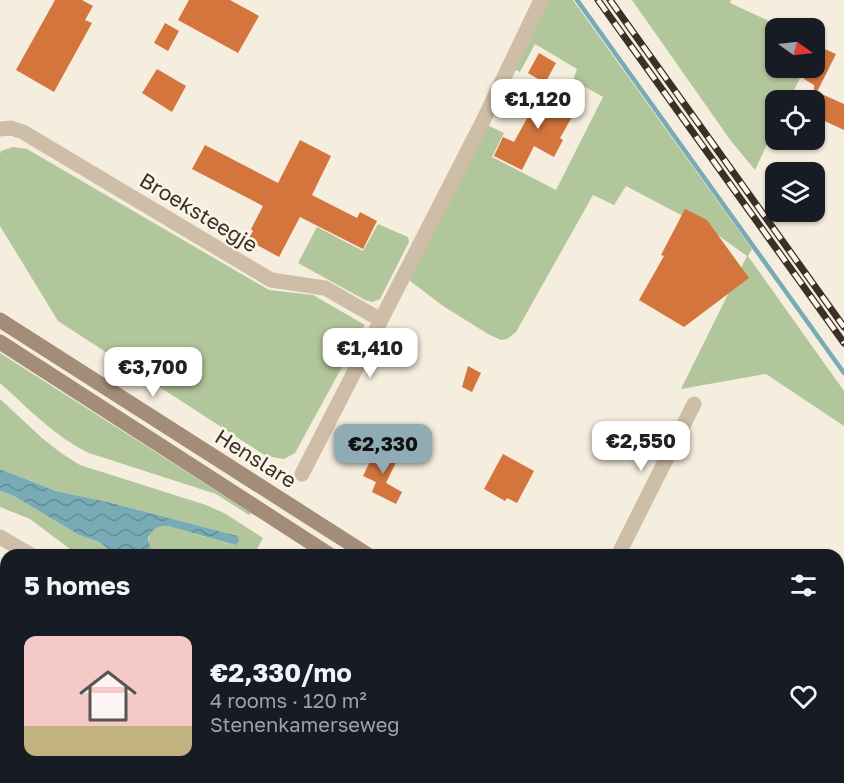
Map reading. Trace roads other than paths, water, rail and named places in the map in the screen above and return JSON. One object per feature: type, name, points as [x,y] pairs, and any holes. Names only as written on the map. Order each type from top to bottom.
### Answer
[{"type":"street","points":[[302,474],[541,0]]},
{"type":"street","name":"Broeksteegje","points":[[0,129],[11,128],[23,132],[272,280],[326,288],[381,320]]},
{"type":"street","name":"Henslare","points":[[0,320],[359,549]]},
{"type":"street","name":"Henslare","points":[[0,342],[321,549]]},
{"type":"street","points":[[621,549],[694,404]]},
{"type":"street","points":[[0,537],[21,549]]},
{"type":"water","points":[[0,469],[56,491],[108,502],[238,536],[239,541],[235,545],[161,526],[156,528],[148,538],[150,549],[108,549],[99,542],[79,535],[12,495],[0,491]]},
{"type":"waterway","points":[[577,0],[844,373]]},
{"type":"railway","points":[[598,0],[844,343]]},
{"type":"railway","points":[[610,0],[844,327]]}]
